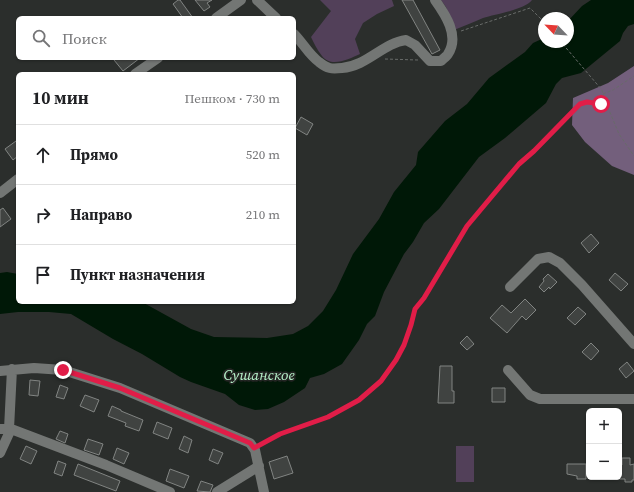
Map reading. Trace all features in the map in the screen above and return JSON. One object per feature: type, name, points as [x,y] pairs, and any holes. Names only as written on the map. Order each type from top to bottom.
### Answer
[{"type":"street","points":[[219,16],[241,0]]},
{"type":"street","points":[[257,0],[274,16]]},
{"type":"street","points":[[296,36],[318,62],[330,69],[351,67],[372,57],[394,43],[406,40],[415,45],[430,61],[441,61],[448,54],[452,45],[453,34],[444,13],[435,0]]},
{"type":"street","points":[[138,72],[155,60]]},
{"type":"street","points":[[0,193],[16,181]]},
{"type":"street","points":[[510,287],[538,259],[549,256],[560,263],[582,285],[634,344]]},
{"type":"street","points":[[0,371],[34,368],[63,370],[127,391],[250,443],[254,448],[264,492]]},
{"type":"street","points":[[0,453],[6,429],[12,369]]},
{"type":"street","points":[[508,370],[530,394],[540,399],[634,399]]},
{"type":"street","points":[[6,429],[106,465],[170,492]]},
{"type":"street","points":[[218,492],[259,466]]},
{"type":"path","points":[[453,34],[530,8],[538,15]]},
{"type":"path","points":[[566,48],[603,94],[619,134],[634,156]]},
{"type":"path","points":[[372,57],[430,61]]},
{"type":"path","points":[[603,94],[613,90],[634,76]]},
{"type":"path","points":[[254,448],[280,434],[328,417],[359,400],[381,381],[396,360],[404,345],[415,309],[424,298],[467,226],[519,164],[534,151],[580,104],[587,102],[601,104],[604,98]]},
{"type":"shaded area","points":[[320,0],[392,0],[394,6],[363,23],[355,39],[360,54],[346,60],[335,62],[326,60],[322,56],[311,37],[331,11]]},
{"type":"shaded area","points":[[441,0],[532,0],[516,9],[483,18],[454,30],[446,7]]},
{"type":"shaded area","points":[[634,66],[634,175],[612,166],[585,142],[572,125],[573,98],[608,83]]},
{"type":"shaded area","points":[[456,446],[474,446],[474,482],[456,482]]},
{"type":"water","name":"Сушанское","points":[[591,0],[634,0],[634,24],[628,26],[620,41],[581,73],[562,78],[556,84],[546,103],[505,138],[479,157],[439,209],[424,223],[404,254],[384,292],[375,316],[367,324],[359,340],[342,364],[324,374],[310,378],[305,388],[284,402],[268,409],[255,410],[239,405],[225,394],[180,377],[71,314],[18,312],[0,314],[0,273],[7,272],[16,274],[16,304],[146,304],[191,329],[214,337],[267,338],[293,334],[308,326],[323,311],[336,290],[353,254],[379,219],[394,192],[416,165],[418,152],[445,121],[467,104],[489,78],[525,52],[533,43],[538,41],[538,48],[574,48],[574,15],[582,6]]},
{"type":"building","points":[[180,0],[192,16],[182,16],[173,4]]},
{"type":"building","points":[[195,0],[212,0],[207,3],[210,7],[204,11]]},
{"type":"building","points":[[402,0],[413,0],[440,50],[432,54]]},
{"type":"building","points":[[114,60],[137,60],[123,71]]},
{"type":"building","points":[[301,117],[313,124],[307,135],[296,129]]},
{"type":"building","points":[[16,141],[16,158],[13,160],[5,149]]},
{"type":"building","points":[[3,208],[11,219],[0,227],[0,210]]},
{"type":"building","points":[[591,234],[599,243],[589,253],[581,243]]},
{"type":"building","points":[[615,273],[628,284],[621,291],[609,280]]},
{"type":"building","points":[[548,274],[557,282],[550,289],[549,287],[544,292],[539,287],[544,281],[543,279]]},
{"type":"building","points":[[525,299],[536,310],[526,320],[522,316],[507,333],[490,318],[502,305],[511,313]]},
{"type":"building","points":[[578,307],[586,314],[575,325],[567,318]]},
{"type":"building","points":[[467,336],[474,344],[467,350],[460,343]]},
{"type":"building","points":[[591,343],[599,351],[591,360],[582,352]]},
{"type":"building","points":[[627,362],[634,371],[626,378],[619,369]]},
{"type":"building","points":[[440,366],[452,366],[452,391],[454,391],[454,403],[438,403]]},
{"type":"building","points":[[30,380],[40,381],[38,396],[29,395]]},
{"type":"building","points":[[60,385],[68,388],[64,399],[56,397]]},
{"type":"building","points":[[492,388],[505,388],[505,402],[492,402]]},
{"type":"building","points":[[85,395],[99,400],[94,412],[80,406]]},
{"type":"building","points":[[112,406],[143,420],[139,431],[125,426],[126,423],[108,416]]},
{"type":"building","points":[[157,422],[172,428],[168,439],[153,433]]},
{"type":"building","points":[[60,431],[68,434],[65,443],[56,439]]},
{"type":"building","points":[[184,436],[192,440],[188,453],[179,449]]},
{"type":"building","points":[[88,439],[103,444],[99,455],[84,450]]},
{"type":"building","points":[[26,446],[37,451],[31,464],[20,459]]},
{"type":"building","points":[[117,448],[129,453],[124,464],[113,459]]},
{"type":"building","points":[[213,449],[223,453],[218,464],[209,460]]},
{"type":"building","points":[[287,456],[293,473],[274,479],[269,462]]},
{"type":"building","points":[[622,458],[630,458],[630,465],[634,464],[634,480],[632,480],[632,482],[625,482],[625,479],[622,479]]},
{"type":"building","points":[[58,461],[66,464],[62,476],[54,473]]},
{"type":"building","points":[[78,464],[120,481],[116,491],[74,475]]},
{"type":"building","points":[[567,464],[586,464],[586,479],[577,479],[577,476],[567,474]]},
{"type":"building","points":[[170,469],[189,476],[184,488],[166,481]]},
{"type":"building","points":[[201,481],[213,485],[210,492],[197,491]]},
{"type":"route","points":[[63,370],[120,388],[250,443],[254,448],[280,434],[328,417],[359,400],[381,381],[396,360],[404,345],[415,309],[424,298],[467,226],[519,164],[534,151],[580,104],[587,102],[601,104]]}]
